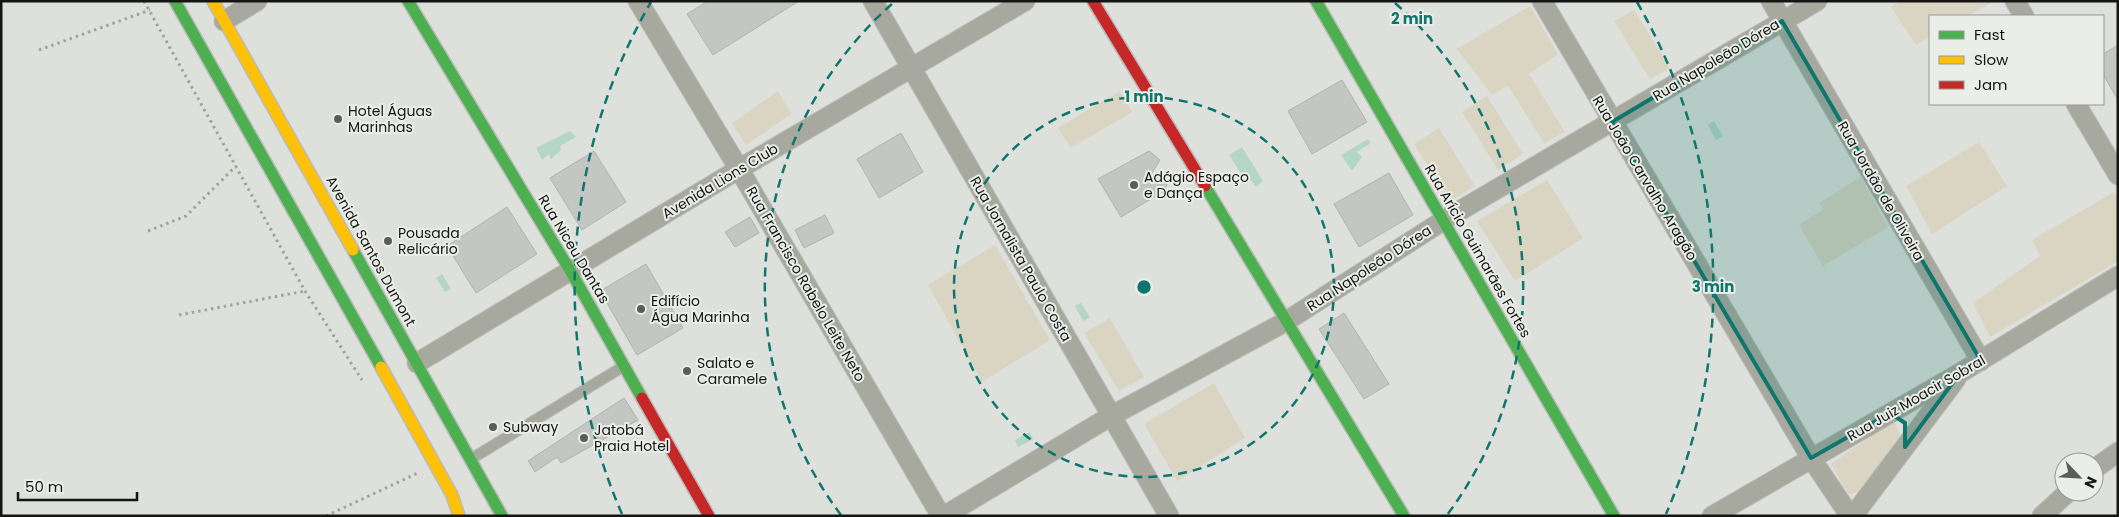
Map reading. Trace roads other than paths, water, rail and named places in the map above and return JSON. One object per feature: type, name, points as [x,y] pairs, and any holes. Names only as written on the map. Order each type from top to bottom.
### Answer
[{"type":"street","points":[[175,1],[452,495],[459,516]]},
{"type":"street","name":"Avenida Santos Dumont","points":[[213,1],[502,516]]},
{"type":"street","points":[[224,21],[257,1]]},
{"type":"street","name":"Rua Niceu Dantas","points":[[408,1],[571,272],[709,516]]},
{"type":"street","name":"Rua Francisco Rabelo Leite Neto","points":[[638,1],[943,516]]},
{"type":"street","name":"Rua Jornalista Paulo Costa","points":[[873,1],[1169,516]]},
{"type":"street","name":"Avenida Lions Club","points":[[417,363],[571,272],[739,169],[1025,1]]},
{"type":"street","points":[[1093,1],[1285,322],[1404,516]]},
{"type":"street","name":"Rua Arício Guimarães Fortes","points":[[1316,1],[1614,516]]},
{"type":"street","name":"Rua João Carvalho Aragão","points":[[1542,1],[1811,458],[1851,516]]},
{"type":"street","name":"Rua Jordão de Oliveira","points":[[1771,1],[1980,360]]},
{"type":"street","name":"Rua Napoleão Dórea","points":[[943,516],[1111,416],[1285,322],[1444,220],[1817,1]]},
{"type":"street","points":[[2016,1],[2023,15]]},
{"type":"street","points":[[2077,105],[2118,175]]},
{"type":"street","name":"Rua Juiz Moacir Sobral","points":[[1712,516],[1960,373],[2118,276]]},
{"type":"street","points":[[1851,516],[1960,373]]},
{"type":"street","points":[[1890,413],[1901,418],[1905,423],[1904,447]]},
{"type":"street","points":[[2104,462],[2118,452]]},
{"type":"street","points":[[2042,516],[2057,502]]},
{"type":"lane","points":[[471,459],[624,366]]},
{"type":"place","name":"Hotel Águas Marinhas","points":[[338,119]]},
{"type":"place","name":"Adágio Espaço e Dança","points":[[1134,185]]},
{"type":"place","name":"Pousada Relicário","points":[[388,241]]},
{"type":"place","name":"Edifício Água Marinha","points":[[641,309]]},
{"type":"place","name":"Salato e Caramele","points":[[687,371]]},
{"type":"place","name":"Subway","points":[[493,427]]},
{"type":"place","name":"Jatobá Praia Hotel","points":[[584,438]]}]
